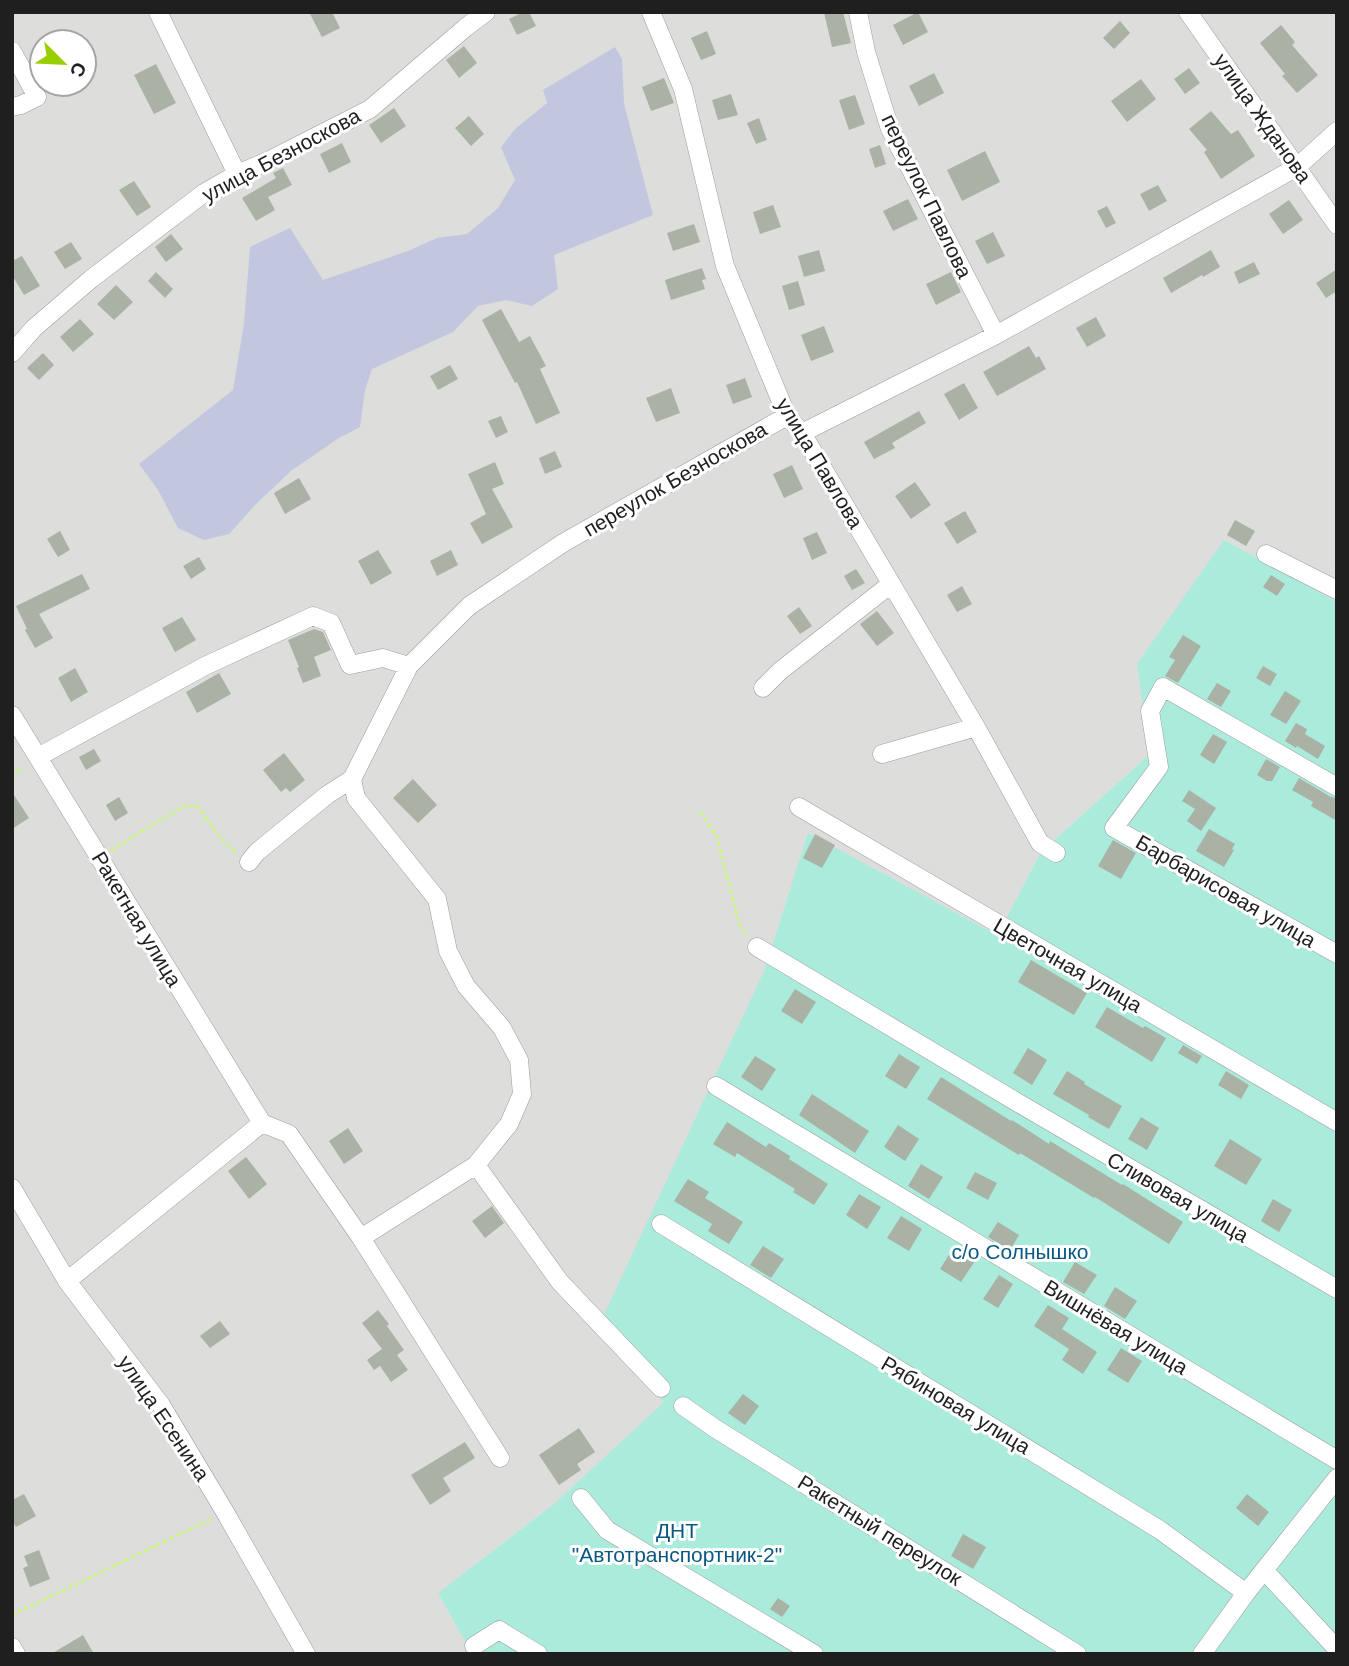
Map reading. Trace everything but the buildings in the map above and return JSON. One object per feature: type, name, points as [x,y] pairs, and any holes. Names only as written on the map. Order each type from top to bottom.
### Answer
[{"type":"street","points":[[158,12],[237,174]]},
{"type":"street","name":"улица Безноскова","points":[[12,353],[34,328],[91,279],[204,192],[370,108],[486,12]]},
{"type":"street","name":"улица Павлова","points":[[651,12],[683,89],[725,266],[787,416],[802,433],[976,727],[1040,843],[1056,853]]},
{"type":"street","name":"переулок Павлова","points":[[858,12],[866,52],[890,129],[996,335]]},
{"type":"street","name":"улица Жданова","points":[[1188,12],[1337,225]]},
{"type":"street","points":[[12,51],[37,97],[12,107]]},
{"type":"street","points":[[802,433],[996,335],[1297,167],[1337,131]]},
{"type":"street","name":"переулок Безноскова","points":[[409,666],[469,606],[563,543],[787,416]]},
{"type":"street","points":[[1266,554],[1337,590]]},
{"type":"street","points":[[763,688],[780,671],[891,584]]},
{"type":"street","points":[[38,757],[205,666],[313,616],[331,623],[350,665],[383,658],[409,666],[352,779],[327,795],[257,852],[249,862]]},
{"type":"street","name":"Барбарисовая улица","points":[[1337,787],[1163,687],[1150,711],[1159,767],[1114,828],[1337,954]]},
{"type":"street","name":"Ракетная улица","points":[[12,715],[262,1123]]},
{"type":"street","points":[[882,754],[976,727]]},
{"type":"street","points":[[352,779],[356,798],[437,899],[448,951],[466,986],[502,1028],[519,1060],[522,1094],[509,1124],[476,1165],[361,1238]]},
{"type":"street","name":"Цветочная улица","points":[[799,807],[1337,1122]]},
{"type":"street","name":"Сливовая улица","points":[[757,947],[1337,1289]]},
{"type":"street","name":"Вишнёвая улица","points":[[716,1086],[1337,1460]]},
{"type":"street","points":[[67,1281],[262,1123],[289,1134],[361,1238],[500,1458]]},
{"type":"street","points":[[476,1165],[559,1282],[661,1388]]},
{"type":"street","name":"улица Есенина","points":[[12,1188],[67,1281],[161,1405],[306,1654]]},
{"type":"street","name":"Рябиновая улица","points":[[661,1224],[1160,1530],[1246,1593]]},
{"type":"street","name":"Ракетный переулок","points":[[683,1406],[1077,1654]]},
{"type":"street","points":[[1202,1654],[1246,1593],[1337,1478]]},
{"type":"street","points":[[581,1498],[607,1530],[814,1654]]},
{"type":"street","points":[[1264,1570],[1337,1649]]},
{"type":"street","points":[[474,1646],[499,1630],[538,1654]]},
{"type":"street","points":[[12,1647],[16,1654]]},
{"type":"path","points":[[99,857],[184,806],[197,806],[232,849],[249,862]]},
{"type":"path","points":[[700,813],[717,836],[740,928],[757,947]]},
{"type":"path","points":[[12,1615],[225,1512]]},
{"type":"shaded area","points":[[12,12],[1337,12],[1337,602],[1224,540],[1150,754],[1041,852],[997,935],[808,834],[764,971],[665,1402],[555,1503],[438,1593],[472,1654],[12,1654]]},
{"type":"shaded area","points":[[615,47],[622,59],[624,104],[653,215],[554,255],[558,289],[532,306],[506,300],[478,306],[453,332],[372,369],[365,390],[360,427],[292,470],[229,534],[204,540],[178,528],[158,490],[139,464],[233,390],[244,323],[250,247],[290,228],[323,280],[408,251],[437,238],[467,234],[498,208],[515,180],[501,147],[515,129],[547,103],[543,90]]},
{"type":"green space","name":"с/о Солнышко","points":[[1224,540],[1337,602],[1337,1654],[472,1654],[438,1593],[555,1503],[664,1402],[603,1317],[764,971],[808,833],[997,935],[1041,852],[1150,754],[1137,664]]},
{"type":"park label","name":"ДНТ \"Автотранспортник-2\"","points":[[677,1542]]}]
